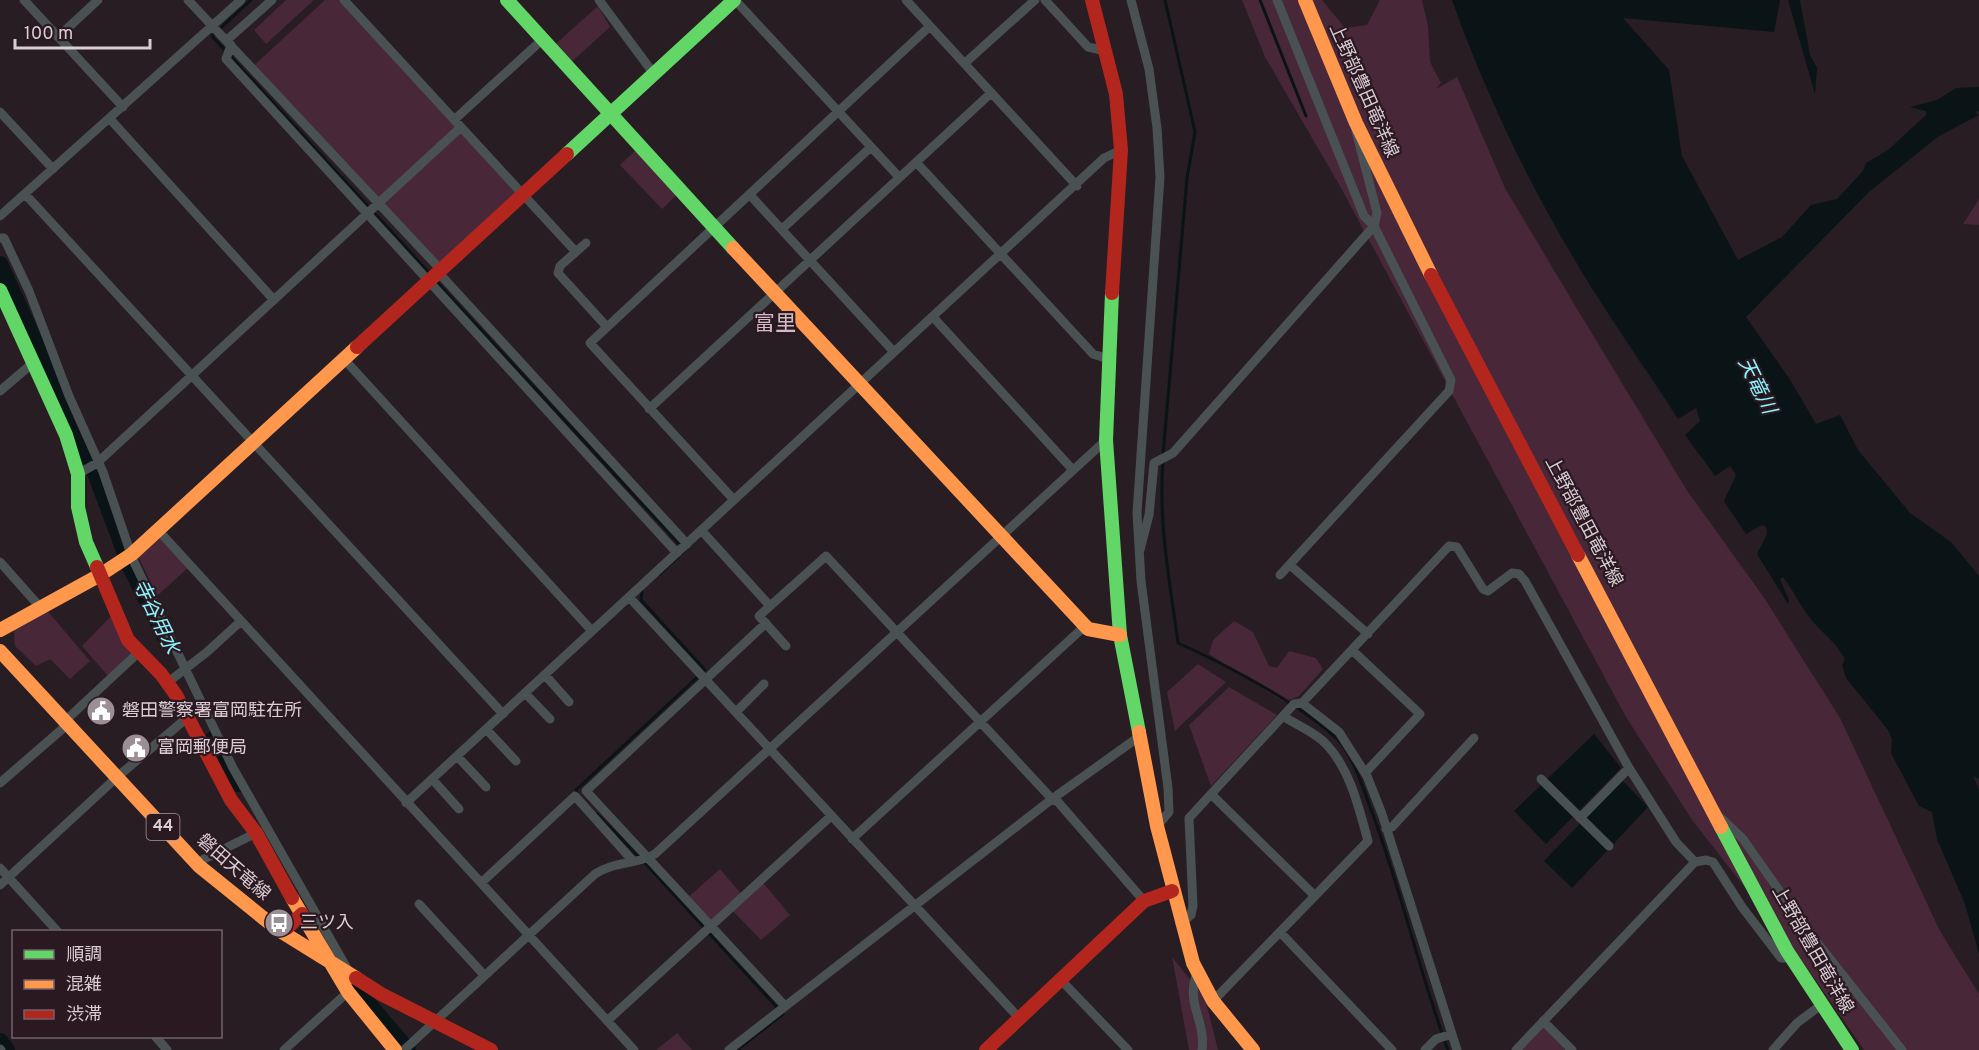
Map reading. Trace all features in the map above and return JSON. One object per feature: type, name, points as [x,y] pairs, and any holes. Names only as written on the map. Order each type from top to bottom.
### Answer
[{"type":"street","points":[[24,0],[123,107]]},
{"type":"street","points":[[58,37],[98,0]]},
{"type":"street","points":[[188,0],[229,43],[372,208],[436,275],[677,553]]},
{"type":"street","points":[[0,216],[110,120],[241,0]]},
{"type":"street","points":[[272,0],[229,43],[226,59],[436,275],[687,544]]},
{"type":"street","points":[[344,0],[576,252]]},
{"type":"street","points":[[507,0],[859,384],[1085,626],[1088,629],[1120,635]]},
{"type":"street","points":[[599,0],[654,74]]},
{"type":"street","points":[[0,630],[100,575],[132,554],[734,0],[899,177]]},
{"type":"street","points":[[906,0],[1077,186]]},
{"type":"street","points":[[964,63],[1035,0]]},
{"type":"street","points":[[1045,0],[1088,47],[1106,51]]},
{"type":"street","points":[[1092,0],[1116,94],[1121,150],[1108,359],[1106,440],[1120,635],[1157,826],[1180,924],[1197,973],[1213,1001],[1253,1050]]},
{"type":"street","points":[[1131,0],[1156,101],[1160,177],[1140,433],[1137,513],[1139,554],[1168,788],[1169,812],[1157,826]]},
{"type":"street","points":[[1277,0],[1364,216],[1374,226],[1451,380],[1449,391],[1280,575]]},
{"type":"street","name":"上野部豊田竜洋線","points":[[1305,0],[1356,123],[1424,262],[1719,816],[1792,958],[1852,1050]]},
{"type":"street","points":[[734,500],[590,343],[930,26]]},
{"type":"street","points":[[89,468],[192,376],[372,208],[543,39]]},
{"type":"street","points":[[650,409],[991,93]]},
{"type":"street","points":[[0,112],[53,169]]},
{"type":"street","points":[[110,120],[274,300]]},
{"type":"street","points":[[1139,554],[1149,515],[1154,463],[1173,453],[1374,226],[1377,213],[1356,138],[1356,123]]},
{"type":"street","points":[[782,229],[871,147]]},
{"type":"street","points":[[406,803],[1104,159],[1121,150]]},
{"type":"street","points":[[916,162],[1093,354],[1108,359]]},
{"type":"street","points":[[25,194],[503,714]]},
{"type":"street","points":[[750,195],[894,352]]},
{"type":"street","points":[[0,238],[4,238],[29,291],[89,468],[80,517],[86,542],[128,640],[167,682],[231,800],[256,833],[329,963],[348,992],[395,1050]]},
{"type":"street","points":[[586,243],[560,266],[558,273],[607,327]]},
{"type":"street","points":[[0,290],[63,427],[89,468],[132,554],[233,768],[351,975]]},
{"type":"street","points":[[933,317],[1073,470]]},
{"type":"street","points":[[344,359],[592,631]]},
{"type":"street","points":[[0,391],[34,362]]},
{"type":"street","points":[[404,1050],[595,874],[605,867],[648,858],[771,749],[1106,440]]},
{"type":"street","points":[[158,530],[634,1050]]},
{"type":"street","points":[[701,530],[770,606]]},
{"type":"street","points":[[1180,924],[1191,915],[1193,906],[1189,818],[1294,704],[1302,703],[1449,546],[1457,547],[1483,590],[1488,591],[1512,573],[1519,574],[1629,768],[1676,842],[1695,862]]},
{"type":"street","points":[[786,645],[759,616],[826,556],[1052,799],[1058,802],[1144,901]]},
{"type":"street","points":[[0,562],[40,607]]},
{"type":"street","points":[[1290,565],[1368,634]]},
{"type":"street","points":[[629,597],[1019,1018]]},
{"type":"street","points":[[167,682],[241,621]]},
{"type":"street","points":[[766,623],[586,791],[784,1006]]},
{"type":"street","points":[[852,839],[1085,626]]},
{"type":"street","points":[[1352,650],[1420,714],[1365,773]]},
{"type":"street","name":"磐田天竜線","points":[[0,651],[196,863],[277,929],[329,963],[433,1022],[491,1050]]},
{"type":"street","points":[[0,783],[67,723],[139,652]]},
{"type":"street","points":[[545,675],[569,702]]},
{"type":"street","points":[[736,712],[764,684]]},
{"type":"street","points":[[525,693],[550,719]]},
{"type":"street","points":[[1302,703],[1339,732],[1365,773],[1386,829],[1457,1050]]},
{"type":"street","points":[[1213,1001],[1368,841],[1355,797],[1336,757],[1324,742],[1283,716]]},
{"type":"street","points":[[0,885],[116,778],[188,717]]},
{"type":"street","points":[[486,729],[516,761]]},
{"type":"street","points":[[729,1050],[1052,799],[1140,736]]},
{"type":"street","points":[[1386,829],[1392,827],[1474,738]]},
{"type":"street","points":[[457,756],[486,787]]},
{"type":"street","points":[[1580,818],[1629,768]]},
{"type":"street","points":[[432,779],[459,809]]},
{"type":"street","points":[[1541,779],[1609,846]]},
{"type":"street","points":[[1211,794],[1315,896]]},
{"type":"street","points":[[481,883],[575,796],[632,860]]},
{"type":"street","points":[[607,1020],[831,816]]},
{"type":"street","points":[[1719,816],[1743,839],[1804,927],[1902,1050]]},
{"type":"street","points":[[196,863],[256,833]]},
{"type":"street","points":[[1516,1050],[1695,862],[1706,860],[1713,862],[1742,908],[1781,958],[1792,958]]},
{"type":"street","points":[[0,868],[56,930]]},
{"type":"street","points":[[986,1050],[1144,901],[1172,891]]},
{"type":"street","points":[[418,904],[484,975]]},
{"type":"street","points":[[277,929],[288,928],[302,914]]},
{"type":"street","points":[[1280,932],[1392,1050]]},
{"type":"street","points":[[1197,973],[1192,994],[1202,1028],[1202,1050]]},
{"type":"street","points":[[1060,979],[1128,1050]]},
{"type":"street","points":[[284,1050],[348,992]]},
{"type":"street","points":[[1773,1050],[1797,1023],[1821,1005]]},
{"type":"street","points":[[1543,1021],[1572,1050]]},
{"type":"street","points":[[1425,1050],[1436,1039],[1452,1034]]},
{"type":"street","points":[[157,1038],[167,1050]]},
{"type":"shaded area","points":[[286,0],[314,0],[266,44],[254,30]]},
{"type":"shaded area","points":[[325,0],[344,0],[523,194],[441,270],[252,67]]},
{"type":"shaded area","points":[[1242,0],[1322,0],[1345,28],[1367,25],[1380,0],[1422,0],[1428,26],[1430,62],[1441,83],[1436,89],[1457,77],[1505,188],[1573,302],[1686,489],[1765,599],[1840,718],[1940,931],[1979,994],[1979,1050],[1864,1050],[1800,958],[1692,820],[1626,717],[1341,188],[1265,57]]},
{"type":"shaded area","points":[[598,6],[610,27],[567,66],[551,48]]},
{"type":"shaded area","points":[[640,146],[681,191],[662,209],[620,165]]},
{"type":"shaded area","points":[[1979,199],[1979,225],[1963,224]]},
{"type":"shaded area","points":[[160,533],[190,566],[157,596],[138,556]]},
{"type":"shaded area","points":[[45,608],[90,661],[70,679],[50,659],[36,666],[15,646],[13,626]]},
{"type":"shaded area","points":[[113,614],[133,654],[108,676],[82,646]]},
{"type":"shaded area","points":[[1234,621],[1253,632],[1269,666],[1277,668],[1289,651],[1316,658],[1323,669],[1299,696],[1284,702],[1209,654],[1213,640]]},
{"type":"shaded area","points":[[1198,664],[1226,682],[1175,731],[1167,692]]},
{"type":"shaded area","points":[[1229,687],[1277,715],[1211,786],[1189,725]]},
{"type":"shaded area","points":[[720,869],[743,896],[761,880],[790,915],[761,940],[730,908],[710,926],[686,899]]},
{"type":"shaded area","points":[[1172,957],[1205,998],[1218,1050],[1189,1050]]},
{"type":"shaded area","points":[[1543,1027],[1565,1050],[1521,1050]]},
{"type":"shaded area","points":[[677,1033],[692,1050],[656,1050]]},
{"type":"water","name":"天竜川","points":[[1452,0],[1780,0],[1774,32],[1623,18],[1669,70],[1682,156],[1738,260],[1782,237],[1811,205],[1837,199],[1863,171],[1866,163],[1888,150],[1926,115],[1926,111],[1910,107],[1937,100],[1956,88],[1979,87],[1979,111],[1975,112],[1979,115],[1939,136],[1869,192],[1746,317],[1789,378],[1816,424],[1840,415],[1858,450],[1910,513],[1951,542],[1979,576],[1979,779],[1973,776],[1979,790],[1979,954],[1965,904],[1937,839],[1932,812],[1919,806],[1891,753],[1892,739],[1888,730],[1846,678],[1842,665],[1845,659],[1838,648],[1810,618],[1783,577],[1780,579],[1789,600],[1788,604],[1757,554],[1767,534],[1766,527],[1762,525],[1746,534],[1724,501],[1736,475],[1730,466],[1715,476],[1685,435],[1700,421],[1696,408],[1678,419],[1572,256],[1497,112]]},
{"type":"water","points":[[1788,0],[1800,0],[1810,55],[1817,68],[1815,94]]},
{"type":"water","points":[[1594,734],[1621,768],[1546,844],[1514,811]]},
{"type":"water","points":[[1622,780],[1648,807],[1572,888],[1544,861]]},
{"type":"waterway","points":[[251,0],[212,36],[431,275]]},
{"type":"waterway","points":[[1163,455],[1187,178],[1195,132],[1165,0]]},
{"type":"waterway","points":[[1260,0],[1306,116]]},
{"type":"waterway","name":"寺谷用水","points":[[0,264],[95,473],[130,567],[166,639]]},
{"type":"waterway","points":[[435,280],[681,546]]},
{"type":"waterway","points":[[1163,461],[1163,530],[1178,643],[1239,673],[1304,712],[1337,739],[1348,753],[1360,778],[1380,834],[1448,1050]]},
{"type":"waterway","points":[[660,574],[683,552]]},
{"type":"waterway","points":[[578,795],[576,790],[705,670],[641,600],[642,591]]},
{"type":"waterway","name":"寺谷用水","points":[[214,738],[237,784]]},
{"type":"waterway","points":[[597,814],[647,865],[783,1014],[737,1050]]},
{"type":"waterway","name":"寺谷用水","points":[[357,990],[408,1050]]},
{"type":"waterway","points":[[0,1041],[7,1050]]},
{"type":"traffic: fast","points":[[507,0],[733,248]]},
{"type":"traffic: fast","points":[[567,154],[734,0]]},
{"type":"traffic: fast","points":[[0,290],[66,435],[78,474],[78,507],[86,542],[97,567]]},
{"type":"traffic: fast","points":[[1112,293],[1106,440],[1120,635],[1139,732]]},
{"type":"traffic: fast","points":[[1721,827],[1787,951],[1852,1050]]},
{"type":"traffic: slow","points":[[1305,0],[1356,123],[1431,275]]},
{"type":"traffic: slow","points":[[733,248],[1088,629],[1120,635]]},
{"type":"traffic: slow","points":[[0,630],[100,575],[132,554],[357,347]]},
{"type":"traffic: slow","points":[[1578,555],[1721,827]]},
{"type":"traffic: slow","points":[[0,651],[199,866],[277,929],[356,978]]},
{"type":"traffic: slow","points":[[1139,732],[1157,826],[1193,963],[1213,1001],[1253,1050]]},
{"type":"traffic: slow","points":[[292,898],[348,992],[395,1050]]},
{"type":"traffic: jam","points":[[1092,0],[1116,94],[1121,150],[1112,293]]},
{"type":"traffic: jam","points":[[357,347],[567,154]]},
{"type":"traffic: jam","points":[[1431,275],[1578,555]]},
{"type":"traffic: jam","points":[[97,567],[128,640],[161,674],[176,695],[231,800],[256,833],[292,898]]},
{"type":"traffic: jam","points":[[986,1050],[1144,901],[1172,891]]},
{"type":"traffic: jam","points":[[277,929],[287,928],[302,914]]},
{"type":"traffic: jam","points":[[356,978],[381,994],[491,1050]]},
{"type":"place","name":"磐田警察署富岡駐在所","points":[[101,711]]},
{"type":"place","name":"富岡郵便局","points":[[136,748]]},
{"type":"place","name":"三ツ入","points":[[279,923]]},
{"type":"district","name":"富里","points":[[775,324]]}]
